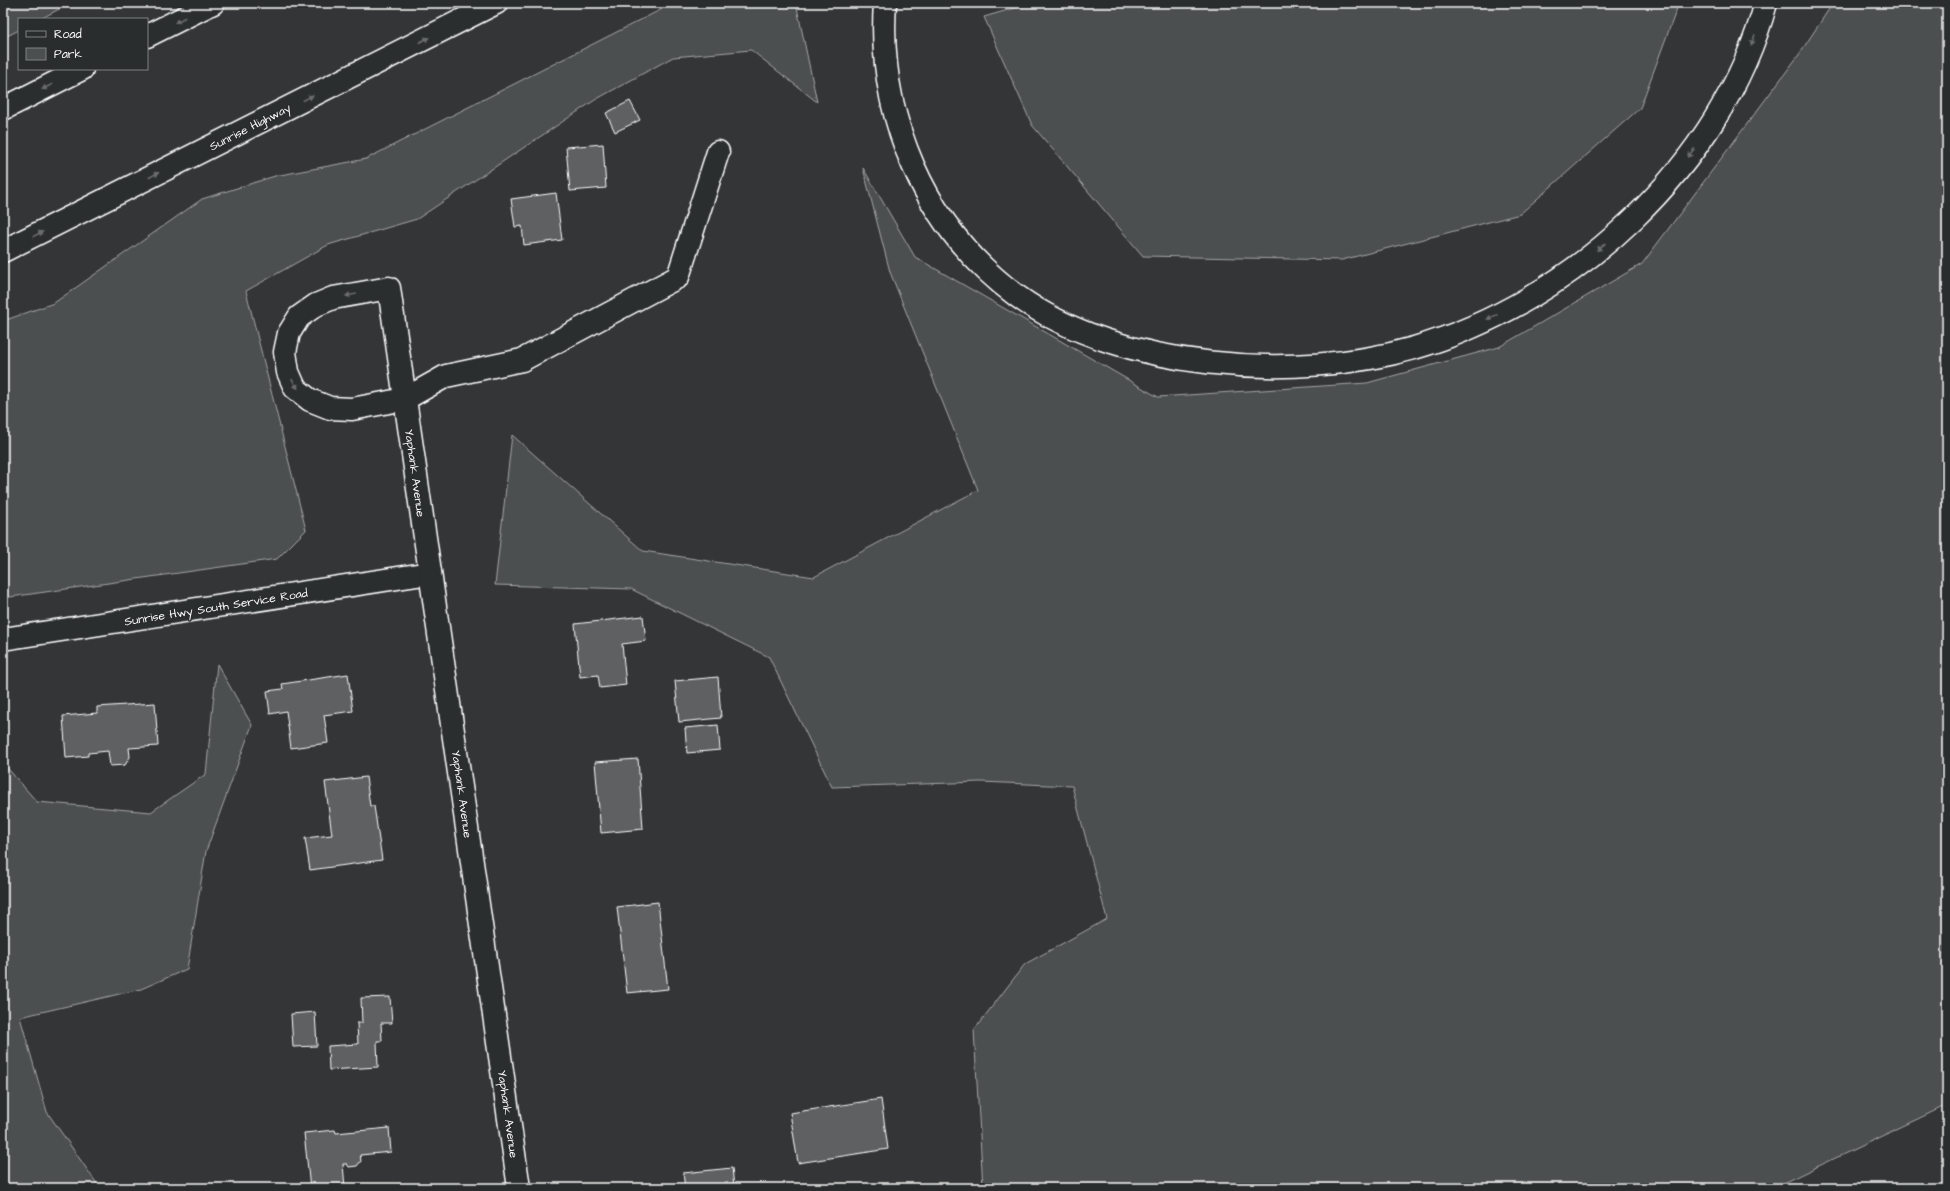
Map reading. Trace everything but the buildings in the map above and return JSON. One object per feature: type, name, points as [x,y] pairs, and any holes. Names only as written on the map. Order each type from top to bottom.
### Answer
[{"type":"main road","points":[[148,36],[213,3]]},
{"type":"main road","name":"Sunrise Highway","points":[[3,251],[496,3]]},
{"type":"main road","points":[[885,3],[885,58],[890,95],[899,131],[912,165],[930,201],[954,235],[985,268],[1018,297],[1053,317],[1097,336],[1165,356],[1212,363],[1261,366],[1314,365],[1361,360],[1414,348],[1459,332],[1506,311],[1549,286],[1591,256],[1625,226],[1664,186],[1697,145],[1726,100],[1747,56],[1766,3]]},
{"type":"main road","points":[[3,109],[80,70]]},
{"type":"main road","points":[[405,399],[446,376],[522,360],[678,277],[718,152]]},
{"type":"main road","name":"Yaphank Avenue","points":[[405,399],[352,409],[330,408],[310,400],[295,388],[288,372],[285,352],[289,333],[299,317],[316,305],[333,298],[389,288],[519,1188]]},
{"type":"main road","name":"Sunrise Hwy South Service Road","points":[[3,639],[430,573]]},
{"type":"green space","points":[[3,3],[71,3],[42,18],[18,18],[18,30],[3,38]]},
{"type":"green space","points":[[674,3],[796,3],[817,102],[751,50],[673,57],[595,100],[417,219],[328,245],[246,291],[306,530],[277,559],[3,598],[3,321],[54,303],[202,199],[275,176],[366,159]]},
{"type":"green space","points":[[1032,3],[1679,3],[1640,108],[1520,214],[1342,260],[1143,256],[1032,125],[984,17]]},
{"type":"green space","points":[[1833,3],[1947,3],[1947,1105],[1783,1183],[1782,1188],[983,1188],[974,1030],[1025,964],[1107,919],[1072,786],[981,782],[832,787],[769,657],[631,589],[495,585],[512,435],[643,551],[814,577],[978,490],[890,272],[863,168],[915,257],[1158,397],[1367,383],[1499,347],[1642,264],[1798,56]]},
{"type":"green space","points":[[217,664],[252,725],[206,851],[187,969],[141,989],[20,1017],[47,1112],[100,1188],[3,1188],[3,763],[37,802],[151,812],[206,774]]}]
